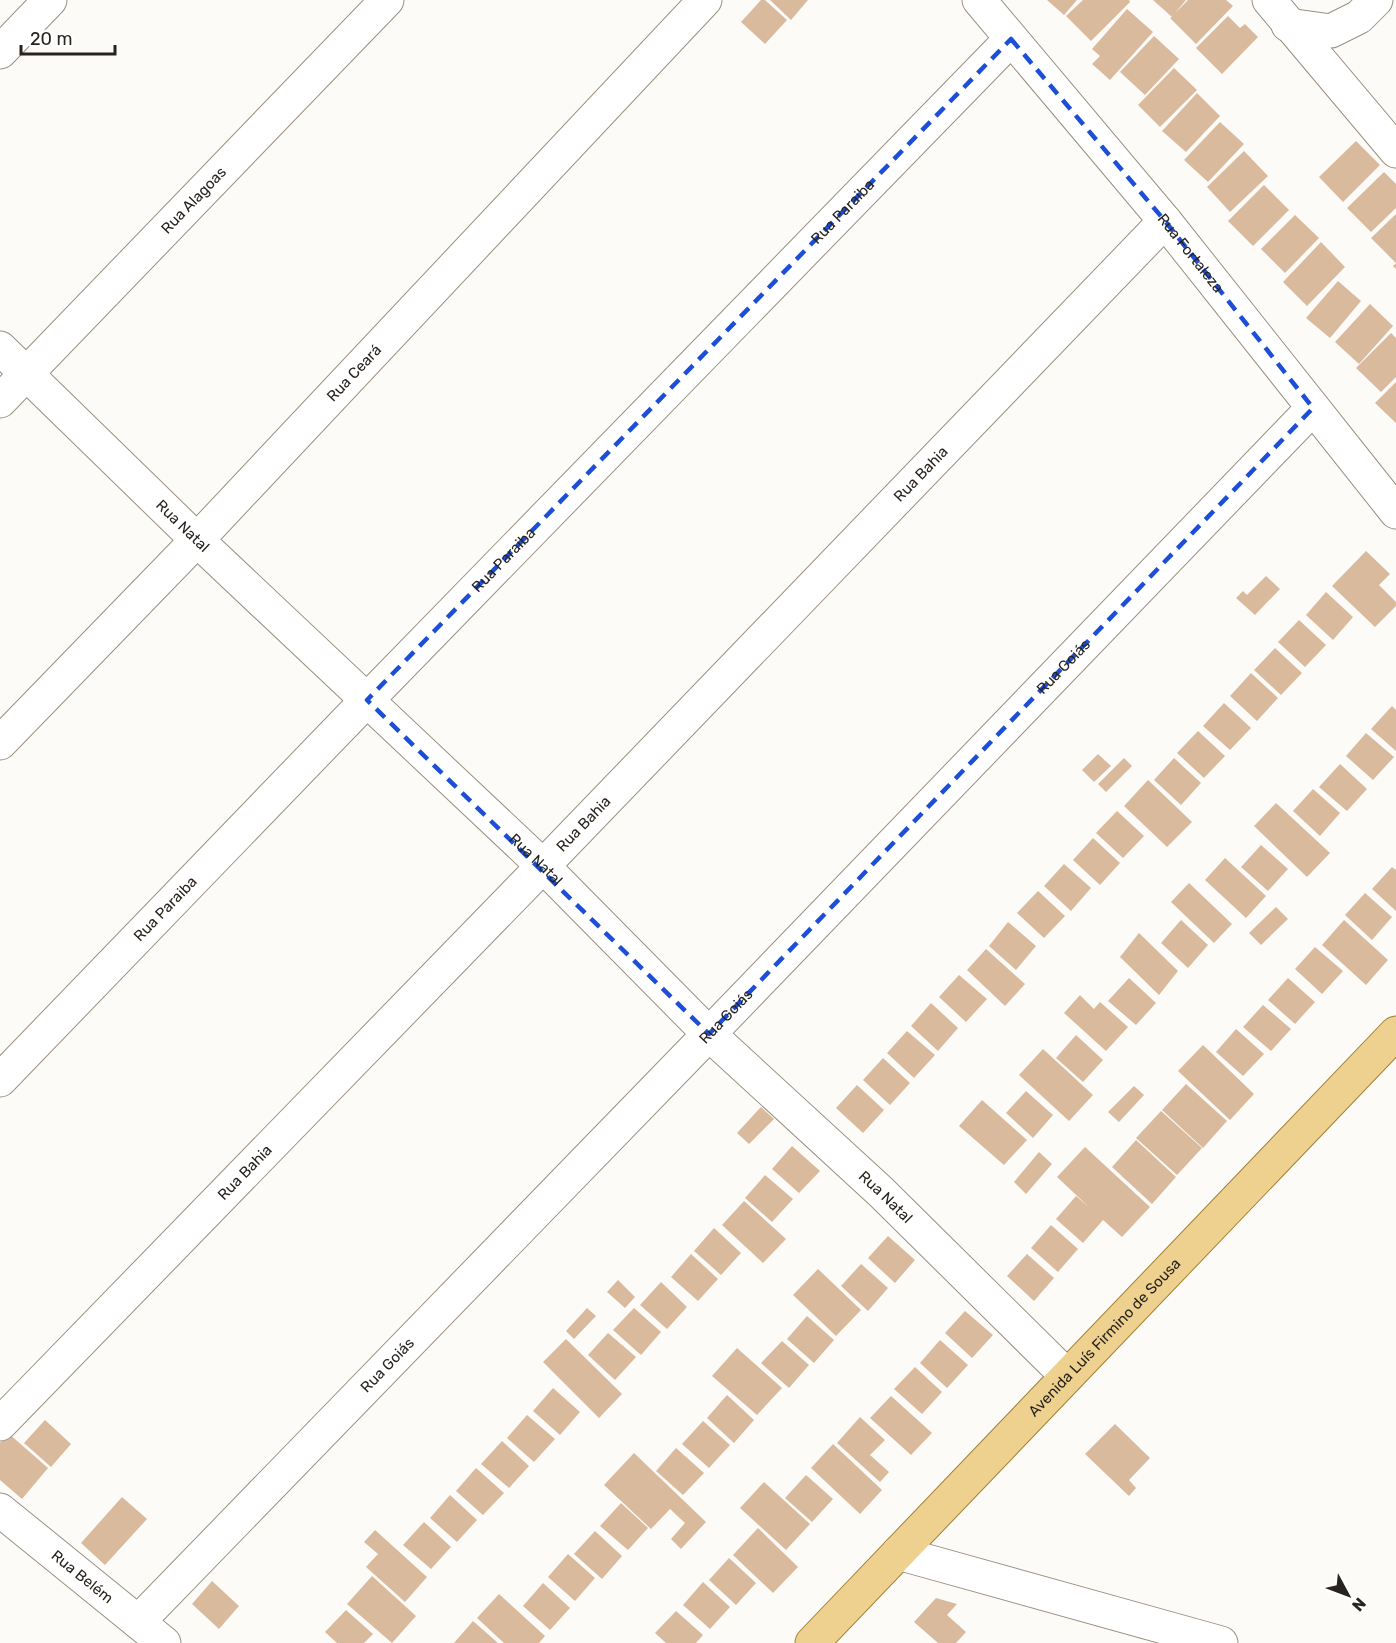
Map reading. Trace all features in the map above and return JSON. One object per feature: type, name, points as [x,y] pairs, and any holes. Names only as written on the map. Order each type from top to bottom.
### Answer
[{"type":"main road","name":"Avenida Luís Firmino de Sousa","points":[[813,1643],[1396,1033]]},
{"type":"street","points":[[0,52],[50,0]]},
{"type":"street","name":"Rua Alagoas","points":[[0,401],[387,0]]},
{"type":"street","name":"Rua Ceará","points":[[0,743],[197,540],[705,0]]},
{"type":"street","name":"Rua Fortaleza","points":[[979,0],[1166,221],[1396,512]]},
{"type":"street","points":[[1278,12],[1331,31],[1359,17],[1376,0]]},
{"type":"street","points":[[1278,12],[1396,151]]},
{"type":"street","name":"Rua Paraiba","points":[[0,1080],[1011,39]]},
{"type":"street","name":"Rua Bahia","points":[[0,1424],[1166,221]]},
{"type":"street","name":"Rua Natal","points":[[0,348],[197,540],[543,866],[709,1034],[881,1192],[1067,1376]]},
{"type":"street","name":"Rua Goiás","points":[[138,1622],[1313,408]]},
{"type":"street","name":"Rua Belém","points":[[0,1510],[164,1643]]},
{"type":"street","points":[[898,1553],[1213,1642]]},
{"type":"highlighted area","points":[[1011,39],[1165,221],[1313,408],[709,1034],[367,700]]},
{"type":"building","points":[[761,0],[765,0],[787,20],[765,44],[741,22]]},
{"type":"building","points":[[770,0],[808,0],[791,20]]},
{"type":"building","points":[[1047,0],[1077,0],[1064,15]]},
{"type":"building","points":[[1083,0],[1129,0],[1130,2],[1091,41],[1066,16]]},
{"type":"building","points":[[1153,0],[1186,0],[1175,13],[1188,0],[1226,0],[1233,6],[1196,44]]},
{"type":"building","points":[[1127,9],[1153,32],[1110,80],[1092,64],[1100,56],[1092,49]]},
{"type":"building","points":[[1228,16],[1240,28],[1245,24],[1258,37],[1222,74],[1196,48]]},
{"type":"building","points":[[1154,36],[1179,59],[1145,95],[1120,72]]},
{"type":"building","points":[[1174,68],[1197,90],[1160,127],[1138,105]]},
{"type":"building","points":[[1197,93],[1220,116],[1186,152],[1162,131]]},
{"type":"building","points":[[1220,122],[1244,144],[1208,182],[1184,160]]},
{"type":"building","points":[[1356,141],[1380,165],[1343,202],[1319,177]]},
{"type":"building","points":[[1244,151],[1268,176],[1230,212],[1207,187]]},
{"type":"building","points":[[1384,172],[1396,184],[1396,208],[1371,232],[1347,208]]},
{"type":"building","points":[[1264,185],[1289,210],[1253,246],[1228,221]]},
{"type":"building","points":[[1396,214],[1396,263],[1371,238]]},
{"type":"building","points":[[1295,215],[1319,238],[1285,273],[1261,249]]},
{"type":"building","points":[[1321,242],[1345,267],[1307,306],[1283,282]]},
{"type":"building","points":[[1338,281],[1361,301],[1330,338],[1306,318]]},
{"type":"building","points":[[1370,304],[1393,326],[1359,364],[1335,342]]},
{"type":"building","points":[[1391,333],[1396,338],[1396,377],[1381,392],[1356,368]]},
{"type":"building","points":[[1396,382],[1396,423],[1375,403]]},
{"type":"building","points":[[1366,551],[1390,574],[1379,585],[1396,602],[1396,606],[1375,627],[1332,586]]},
{"type":"building","points":[[1266,576],[1280,589],[1255,615],[1236,598],[1243,591],[1247,595]]},
{"type":"building","points":[[1326,592],[1353,617],[1333,640],[1306,615]]},
{"type":"building","points":[[1299,620],[1326,645],[1305,667],[1278,642]]},
{"type":"building","points":[[1275,648],[1302,673],[1281,695],[1254,670]]},
{"type":"building","points":[[1251,673],[1278,698],[1257,721],[1230,696]]},
{"type":"building","points":[[1224,703],[1251,728],[1230,750],[1203,726]]},
{"type":"building","points":[[1392,706],[1396,710],[1396,751],[1371,729]]},
{"type":"building","points":[[1198,731],[1225,756],[1204,778],[1177,753]]},
{"type":"building","points":[[1366,733],[1394,757],[1373,780],[1346,756]]},
{"type":"building","points":[[1098,754],[1111,766],[1094,782],[1082,770]]},
{"type":"building","points":[[1124,758],[1132,766],[1106,792],[1098,784]]},
{"type":"building","points":[[1174,758],[1201,783],[1181,805],[1154,780]]},
{"type":"building","points":[[1340,764],[1367,789],[1347,811],[1319,787]]},
{"type":"building","points":[[1148,780],[1192,822],[1167,847],[1124,806]]},
{"type":"building","points":[[1313,789],[1340,813],[1320,836],[1293,811]]},
{"type":"building","points":[[1276,803],[1330,853],[1307,877],[1254,826]]},
{"type":"building","points":[[1117,811],[1144,836],[1123,858],[1096,833]]},
{"type":"building","points":[[1093,838],[1120,863],[1100,885],[1073,860]]},
{"type":"building","points":[[1261,845],[1288,869],[1268,891],[1241,867]]},
{"type":"building","points":[[1225,858],[1266,896],[1246,918],[1205,880]]},
{"type":"building","points":[[1064,864],[1091,888],[1071,911],[1044,886]]},
{"type":"building","points":[[1392,867],[1396,870],[1396,911],[1372,889]]},
{"type":"building","points":[[1189,883],[1232,924],[1214,943],[1171,902]]},
{"type":"building","points":[[1038,891],[1065,916],[1044,938],[1017,913]]},
{"type":"building","points":[[1365,893],[1392,917],[1372,940],[1345,915]]},
{"type":"building","points":[[1276,907],[1288,919],[1261,945],[1249,933]]},
{"type":"building","points":[[1181,920],[1208,945],[1188,968],[1161,943]]},
{"type":"building","points":[[1344,920],[1388,960],[1366,985],[1322,945]]},
{"type":"building","points":[[1008,922],[1036,946],[1016,970],[989,946]]},
{"type":"building","points":[[1139,933],[1178,971],[1159,995],[1120,957]]},
{"type":"building","points":[[1315,947],[1343,971],[1322,994],[1295,969]]},
{"type":"building","points":[[986,949],[1025,984],[1005,1006],[967,970]]},
{"type":"building","points":[[959,975],[987,999],[966,1022],[939,997]]},
{"type":"building","points":[[1129,978],[1156,1003],[1136,1025],[1108,1001]]},
{"type":"building","points":[[1288,978],[1315,1002],[1295,1024],[1268,1000]]},
{"type":"building","points":[[1080,995],[1094,1009],[1100,1002],[1128,1027],[1106,1051],[1064,1013]]},
{"type":"building","points":[[931,1003],[958,1028],[938,1051],[911,1026]]},
{"type":"building","points":[[1263,1005],[1291,1029],[1271,1051],[1243,1027]]},
{"type":"building","points":[[1236,1029],[1264,1054],[1243,1076],[1216,1052]]},
{"type":"building","points":[[907,1031],[935,1055],[914,1078],[887,1053]]},
{"type":"building","points":[[1076,1035],[1103,1060],[1083,1082],[1056,1058]]},
{"type":"building","points":[[1203,1045],[1254,1094],[1230,1120],[1178,1071]]},
{"type":"building","points":[[1043,1049],[1093,1095],[1069,1121],[1019,1075]]},
{"type":"building","points":[[883,1058],[910,1083],[890,1105],[863,1080]]},
{"type":"building","points":[[1186,1084],[1227,1121],[1203,1148],[1162,1110]]},
{"type":"building","points":[[857,1085],[884,1110],[863,1133],[836,1108]]},
{"type":"building","points":[[1134,1086],[1144,1095],[1119,1122],[1108,1112]]},
{"type":"building","points":[[1026,1091],[1053,1115],[1033,1138],[1006,1113]]},
{"type":"building","points":[[982,1100],[1027,1140],[1004,1165],[959,1126]]},
{"type":"building","points":[[761,1107],[774,1119],[749,1144],[737,1133]]},
{"type":"building","points":[[1161,1111],[1202,1148],[1177,1175],[1136,1138]]},
{"type":"building","points":[[1136,1140],[1176,1177],[1152,1204],[1112,1167]]},
{"type":"building","points":[[792,1146],[820,1171],[799,1193],[772,1169]]},
{"type":"building","points":[[1085,1147],[1150,1207],[1122,1237],[1103,1220],[1083,1243],[1056,1219],[1076,1196],[1089,1207],[1057,1177]]},
{"type":"building","points":[[1039,1152],[1052,1164],[1026,1194],[1014,1182]]},
{"type":"building","points":[[765,1175],[793,1199],[772,1222],[745,1198]]},
{"type":"building","points":[[744,1201],[786,1239],[763,1263],[722,1225]]},
{"type":"building","points":[[1051,1225],[1078,1249],[1058,1272],[1031,1248]]},
{"type":"building","points":[[714,1228],[741,1253],[721,1275],[694,1251]]},
{"type":"building","points":[[888,1236],[915,1260],[895,1283],[868,1258]]},
{"type":"building","points":[[691,1254],[718,1279],[698,1301],[671,1277]]},
{"type":"building","points":[[1027,1254],[1054,1278],[1034,1301],[1007,1276]]},
{"type":"building","points":[[861,1264],[888,1288],[868,1311],[841,1286]]},
{"type":"building","points":[[818,1269],[861,1310],[836,1336],[793,1295]]},
{"type":"building","points":[[618,1280],[635,1297],[625,1308],[607,1292]]},
{"type":"building","points":[[661,1282],[687,1307],[667,1329],[640,1305]]},
{"type":"building","points":[[587,1308],[596,1316],[574,1339],[566,1331]]},
{"type":"building","points":[[634,1308],[661,1332],[641,1355],[613,1330]]},
{"type":"building","points":[[965,1311],[993,1335],[972,1358],[945,1333]]},
{"type":"building","points":[[807,1316],[834,1340],[814,1363],[787,1339]]},
{"type":"building","points":[[608,1333],[636,1357],[615,1380],[588,1355]]},
{"type":"building","points":[[566,1339],[622,1394],[599,1418],[543,1362]]},
{"type":"building","points":[[940,1340],[968,1365],[947,1388],[920,1363]]},
{"type":"building","points":[[782,1341],[809,1365],[789,1388],[761,1363]]},
{"type":"building","points":[[737,1348],[782,1388],[757,1415],[712,1376]]},
{"type":"building","points":[[915,1367],[942,1392],[922,1414],[894,1389]]},
{"type":"building","points":[[553,1388],[580,1412],[560,1435],[533,1411]]},
{"type":"building","points":[[727,1395],[754,1420],[734,1443],[707,1418]]},
{"type":"building","points":[[891,1396],[932,1433],[911,1455],[870,1418]]},
{"type":"building","points":[[527,1415],[555,1439],[534,1462],[507,1438]]},
{"type":"building","points":[[860,1417],[885,1440],[870,1455],[889,1472],[880,1482],[837,1443]]},
{"type":"building","points":[[45,1420],[71,1444],[51,1467],[24,1443]]},
{"type":"building","points":[[703,1421],[730,1445],[709,1468],[682,1444]]},
{"type":"building","points":[[1115,1424],[1150,1458],[1129,1480],[1136,1488],[1129,1496],[1085,1454]]},
{"type":"building","points":[[8,1433],[48,1468],[22,1499],[0,1480],[0,1443]]},
{"type":"building","points":[[502,1441],[529,1466],[509,1488],[481,1464]]},
{"type":"building","points":[[833,1444],[882,1490],[860,1514],[811,1468]]},
{"type":"building","points":[[676,1448],[704,1473],[683,1495],[656,1471]]},
{"type":"building","points":[[634,1453],[706,1522],[681,1549],[671,1539],[685,1523],[670,1509],[651,1529],[604,1485]]},
{"type":"building","points":[[476,1468],[504,1493],[483,1515],[456,1491]]},
{"type":"building","points":[[806,1475],[833,1499],[812,1522],[785,1498]]},
{"type":"building","points":[[764,1482],[810,1524],[786,1550],[740,1508]]},
{"type":"building","points":[[450,1495],[477,1520],[457,1542],[430,1518]]},
{"type":"building","points":[[122,1497],[147,1519],[105,1565],[81,1543]]},
{"type":"building","points":[[621,1503],[648,1528],[628,1550],[600,1526]]},
{"type":"building","points":[[424,1522],[451,1547],[431,1569],[403,1545]]},
{"type":"building","points":[[758,1528],[798,1567],[773,1593],[733,1555]]},
{"type":"building","points":[[375,1530],[427,1577],[405,1602],[366,1567],[378,1554],[364,1542]]},
{"type":"building","points":[[595,1531],[622,1556],[602,1579],[574,1554]]},
{"type":"building","points":[[568,1554],[595,1578],[575,1601],[548,1577]]},
{"type":"building","points":[[729,1558],[756,1583],[736,1605],[709,1580]]},
{"type":"building","points":[[372,1576],[416,1616],[392,1643],[347,1604]]},
{"type":"building","points":[[212,1581],[239,1606],[219,1629],[192,1604]]},
{"type":"building","points":[[703,1582],[730,1607],[710,1629],[683,1605]]},
{"type":"building","points":[[543,1583],[570,1608],[550,1630],[523,1606]]},
{"type":"building","points":[[499,1594],[545,1636],[539,1643],[504,1643],[477,1618]]},
{"type":"building","points":[[936,1598],[957,1604],[947,1615],[966,1632],[956,1643],[938,1643],[914,1622]]},
{"type":"building","points":[[346,1610],[373,1634],[364,1643],[337,1643],[325,1632]]},
{"type":"building","points":[[676,1611],[703,1635],[696,1643],[666,1643],[655,1633]]},
{"type":"building","points":[[473,1621],[498,1643],[454,1643]]}]
